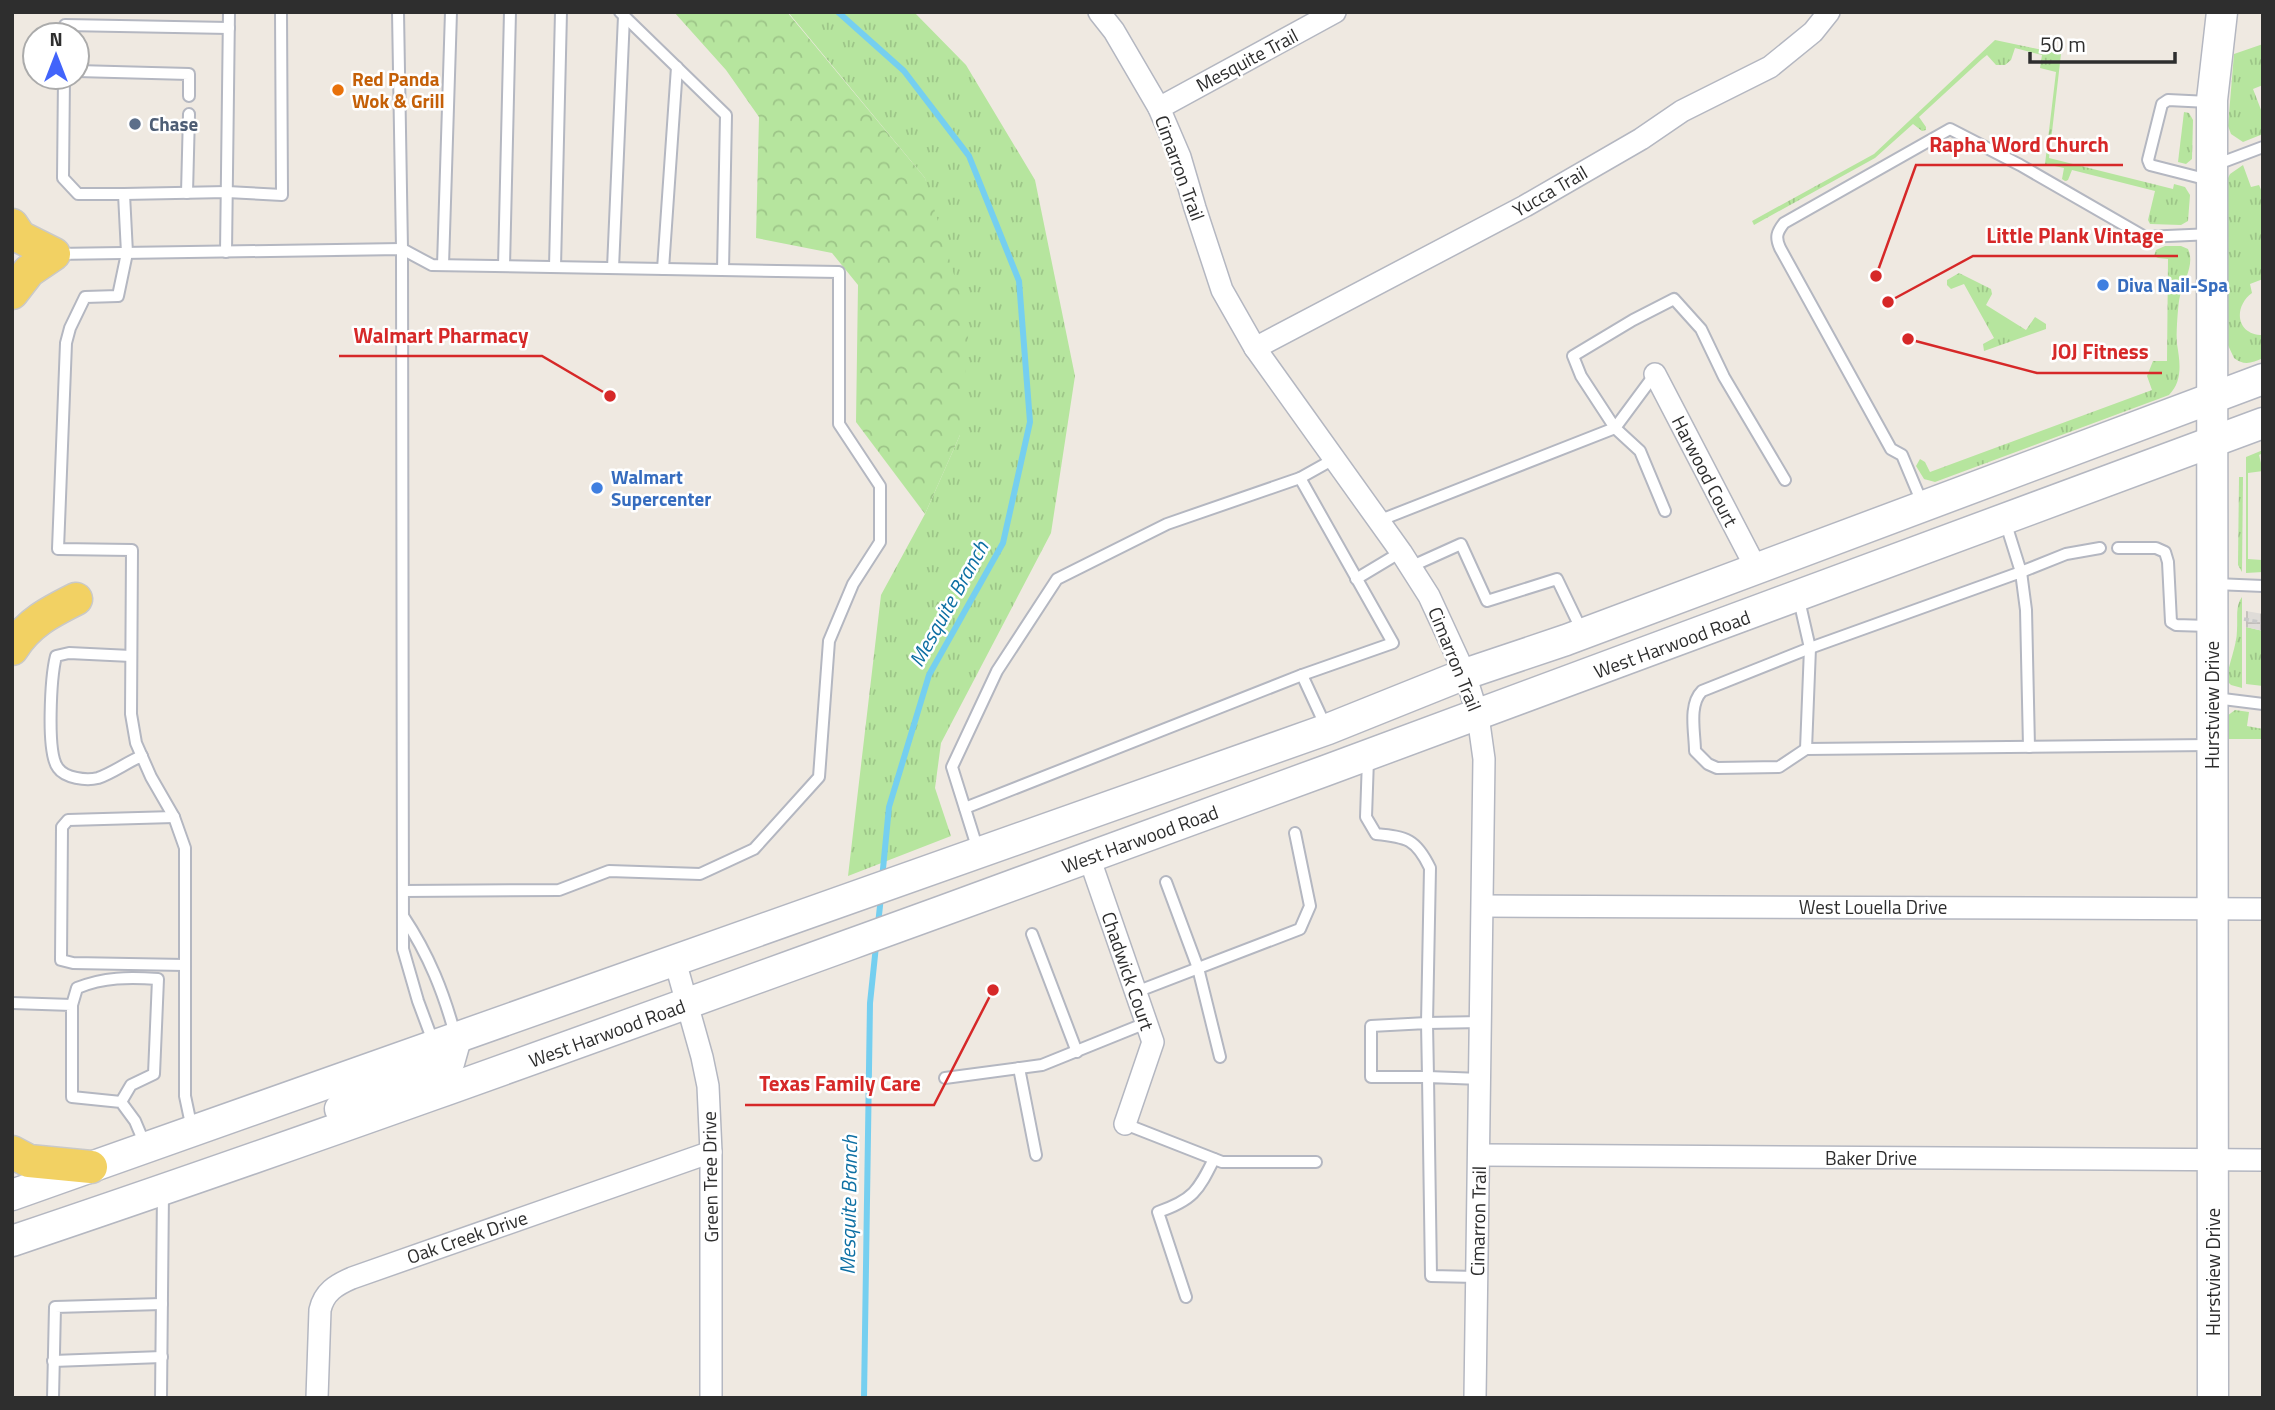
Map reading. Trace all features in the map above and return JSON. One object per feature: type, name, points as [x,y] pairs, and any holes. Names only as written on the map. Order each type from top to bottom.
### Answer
[{"type":"main road","name":"Hurstview Drive","points":[[2213,1398],[2212,102],[2222,12]]},
{"type":"main road","points":[[12,225],[20,237],[54,254],[29,271],[12,293]]},
{"type":"main road","name":"West Harwood Road","points":[[12,1195],[1328,729],[1465,674],[1583,633],[2263,379]]},
{"type":"main road","name":"West Harwood Road","points":[[12,1241],[330,1133],[1089,858],[2005,521],[2263,422]]},
{"type":"main road","points":[[12,649],[21,634],[43,615],[76,599]]},
{"type":"main road","points":[[330,1133],[334,1111],[437,1072],[449,1063],[445,1042]]},
{"type":"main road","points":[[12,1153],[29,1161],[91,1167]]},
{"type":"street","name":"Cimarron Trail","points":[[1099,12],[1114,31],[1159,108],[1180,157],[1223,290],[1255,348],[1429,596],[1465,674],[1478,716],[1484,759],[1475,1398]]},
{"type":"street","name":"Mesquite Trail","points":[[1159,108],[1335,12]]},
{"type":"street","name":"Yucca Trail","points":[[1255,348],[1525,206],[1641,139],[1682,111],[1770,67],[1813,32],[1829,12]]},
{"type":"street","name":"Harwood Court","points":[[1655,374],[1756,568]]},
{"type":"street","name":"Chadwick Court","points":[[1089,858],[1153,1042],[1125,1124]]},
{"type":"street","name":"West Louella Drive","points":[[1483,906],[2263,909]]},
{"type":"street","name":"Green Tree Drive","points":[[675,961],[708,1086],[711,1152],[711,1398]]},
{"type":"street","name":"Oak Creek Drive","points":[[317,1398],[320,1310],[323,1298],[336,1285],[711,1152]]},
{"type":"street","name":"Baker Drive","points":[[1480,1155],[2263,1160]]},
{"type":"lane","points":[[226,252],[229,12]]},
{"type":"lane","points":[[64,91],[63,178],[78,194],[227,192],[282,195],[281,12]]},
{"type":"lane","points":[[398,12],[403,950],[418,1001],[445,1042]]},
{"type":"lane","points":[[443,265],[451,12]]},
{"type":"lane","points":[[504,266],[510,12]]},
{"type":"lane","points":[[555,267],[561,12]]},
{"type":"lane","points":[[613,268],[622,14]]},
{"type":"lane","points":[[622,14],[726,115],[723,270]]},
{"type":"lane","points":[[91,30],[229,28]]},
{"type":"lane","points":[[663,269],[677,67]]},
{"type":"lane","points":[[91,71],[189,74],[189,96]]},
{"type":"lane","points":[[2212,102],[2168,100],[2162,104],[2148,160],[2150,165],[2212,174],[2263,147]]},
{"type":"lane","points":[[187,193],[189,114]]},
{"type":"lane","points":[[1923,505],[1902,455],[1891,449],[1780,248],[1776,239],[1784,223],[1950,129],[2020,165],[2145,237],[2212,234]]},
{"type":"lane","points":[[124,194],[127,253],[118,296],[85,297],[66,343],[58,549],[132,550],[131,714],[136,743],[150,777],[174,817],[185,848],[184,1096],[192,1132]]},
{"type":"lane","points":[[54,254],[401,249],[432,265],[839,272],[839,424],[880,486],[880,542],[853,584],[829,641],[819,777],[754,849],[700,874],[609,871],[559,890],[403,891]]},
{"type":"lane","points":[[1665,511],[1640,452],[1615,428],[1581,376],[1573,356],[1674,299],[1701,328],[1724,377],[1785,480]]},
{"type":"lane","points":[[1378,521],[1615,428],[1655,374]]},
{"type":"lane","points":[[979,854],[952,767],[997,671],[1057,579],[1167,524],[1300,478],[1334,459]]},
{"type":"lane","points":[[965,808],[1302,675],[1392,643],[1300,478]]},
{"type":"lane","points":[[2005,521],[2021,572],[2026,610],[2029,747]]},
{"type":"lane","points":[[1356,579],[1405,560],[1461,544],[1487,601],[1557,579],[1583,633]]},
{"type":"lane","points":[[2100,548],[2066,554],[1810,648],[1702,691],[1694,704],[1695,751],[1708,764],[1717,768],[1779,767],[1806,749],[2212,745]]},
{"type":"lane","points":[[2118,548],[2156,548],[2165,552],[2168,562],[2171,622],[2176,625],[2212,626]]},
{"type":"lane","points":[[2212,584],[2263,586]]},
{"type":"lane","points":[[1798,597],[1810,648],[1806,749]]},
{"type":"lane","points":[[131,656],[69,653],[55,656],[51,673],[52,757],[58,770],[69,777],[97,778],[142,756]]},
{"type":"lane","points":[[1302,675],[1328,729]]},
{"type":"lane","points":[[2212,698],[2263,704]]},
{"type":"lane","points":[[1368,756],[1366,817],[1376,834],[1403,836],[1420,849],[1430,868],[1427,1023],[1430,1276],[1477,1277]]},
{"type":"lane","points":[[174,817],[68,820],[62,827],[61,960],[74,963],[185,965]]},
{"type":"lane","points":[[1136,992],[1300,929],[1310,906],[1295,833]]},
{"type":"lane","points":[[1166,882],[1198,968],[1220,1057]]},
{"type":"lane","points":[[403,916],[423,946],[448,1007],[445,1042]]},
{"type":"lane","points":[[1032,934],[1077,1052]]},
{"type":"lane","points":[[121,1102],[131,1085],[154,1074],[158,979],[125,977],[95,980],[77,988],[72,1005],[72,1097],[121,1102],[135,1121],[146,1148]]},
{"type":"lane","points":[[12,1003],[72,1005]]},
{"type":"lane","points":[[1481,1079],[1371,1077],[1371,1026],[1482,1022]]},
{"type":"lane","points":[[945,1078],[1042,1065],[1146,1023]]},
{"type":"lane","points":[[1019,1068],[1036,1155]]},
{"type":"lane","points":[[1125,1124],[1222,1162],[1316,1163]]},
{"type":"lane","points":[[1186,1297],[1158,1212],[1181,1204],[1200,1187],[1214,1159]]},
{"type":"lane","points":[[161,1398],[163,1190]]},
{"type":"lane","points":[[52,1398],[55,1307],[162,1304]]},
{"type":"lane","points":[[53,1361],[162,1357]]},
{"type":"path","points":[[2244,619],[2263,623]]},
{"type":"green space","points":[[674,12],[787,12],[925,178],[969,325],[960,435],[925,514],[856,422],[858,285],[832,253],[756,238],[759,117],[726,70]]},
{"type":"green space","points":[[788,12],[914,12],[966,65],[1035,180],[1075,376],[1051,533],[941,743],[935,788],[951,836],[848,876],[881,595],[925,514],[960,435],[925,178]]},
{"type":"green space","points":[[1995,40],[2061,54],[2049,158],[2173,189],[2174,184],[2185,187],[2190,195],[2188,221],[2181,225],[2150,224],[2148,220],[2155,191],[2072,170],[2065,181],[2062,179],[2064,168],[2045,164],[2056,72],[2040,68],[2042,55],[2015,48],[2011,60],[2005,65],[1996,65],[1987,55],[1919,117],[1926,130],[1922,131],[1913,124],[1875,158],[1754,225],[1752,221],[1874,154]]},
{"type":"green space","points":[[2263,44],[2263,85],[2253,89],[2263,115],[2263,134],[2243,142],[2231,134],[2228,126],[2234,54]]},
{"type":"green space","points":[[2184,112],[2189,113],[2193,120],[2192,159],[2186,164],[2178,162]]},
{"type":"green space","points":[[2243,165],[2251,187],[2259,185],[2263,194],[2263,279],[2250,284],[2252,293],[2242,305],[2240,319],[2247,330],[2263,335],[2263,358],[2248,363],[2234,358],[2227,343],[2227,180],[2230,174]]},
{"type":"green space","points":[[2165,246],[2181,246],[2188,249],[2190,255],[2179,305],[2177,384],[2169,395],[1935,482],[1924,479],[1916,466],[1920,459],[1925,462],[1930,472],[2152,390],[2147,376],[2153,361],[2167,361],[2168,259],[2154,256],[2156,250]]},
{"type":"green space","points":[[1959,273],[1991,289],[1992,294],[1986,305],[2026,330],[2035,317],[2046,324],[2046,329],[1984,351],[1983,344],[1994,338],[1964,284],[1951,289],[1947,285],[1947,280]]},
{"type":"green space","points":[[2263,450],[2259,455],[2263,471],[2248,473],[2248,559],[2262,560],[2263,572],[2246,573],[2246,457]]},
{"type":"green space","points":[[2239,477],[2243,477],[2242,572],[2238,565]]},
{"type":"green space","points":[[2242,597],[2242,688],[2227,681]]},
{"type":"green space","points":[[2246,627],[2263,631],[2263,686],[2246,684]]},
{"type":"green space","points":[[2235,710],[2249,712],[2247,726],[2263,729],[2263,739],[2226,739],[2227,716]]},
{"type":"shaded area","points":[[2246,611],[2263,614],[2263,631],[2246,627]]},
{"type":"waterway","name":"Mesquite Branch","points":[[838,12],[904,71],[969,156],[1019,281],[1030,422],[1003,543],[929,675],[889,807],[882,879]]},
{"type":"waterway","name":"Mesquite Branch","points":[[878,924],[881,897]]},
{"type":"waterway","name":"Mesquite Branch","points":[[864,1398],[870,1003],[876,946]]},
{"type":"place","name":"Red Panda Wok & Grill","points":[[338,90]]},
{"type":"place","name":"Chase","points":[[135,124]]},
{"type":"place","name":"Rapha Word Church","points":[[1876,276]]},
{"type":"place","name":"Diva Nail-Spa","points":[[2103,285]]},
{"type":"place","name":"Little Plank Vintage","points":[[1888,302]]},
{"type":"place","name":"JOJ Fitness","points":[[1908,339]]},
{"type":"place","name":"Walmart Pharmacy","points":[[610,396]]},
{"type":"place","name":"Walmart Supercenter","points":[[597,488]]},
{"type":"place","name":"Texas Family Care","points":[[993,990]]}]
